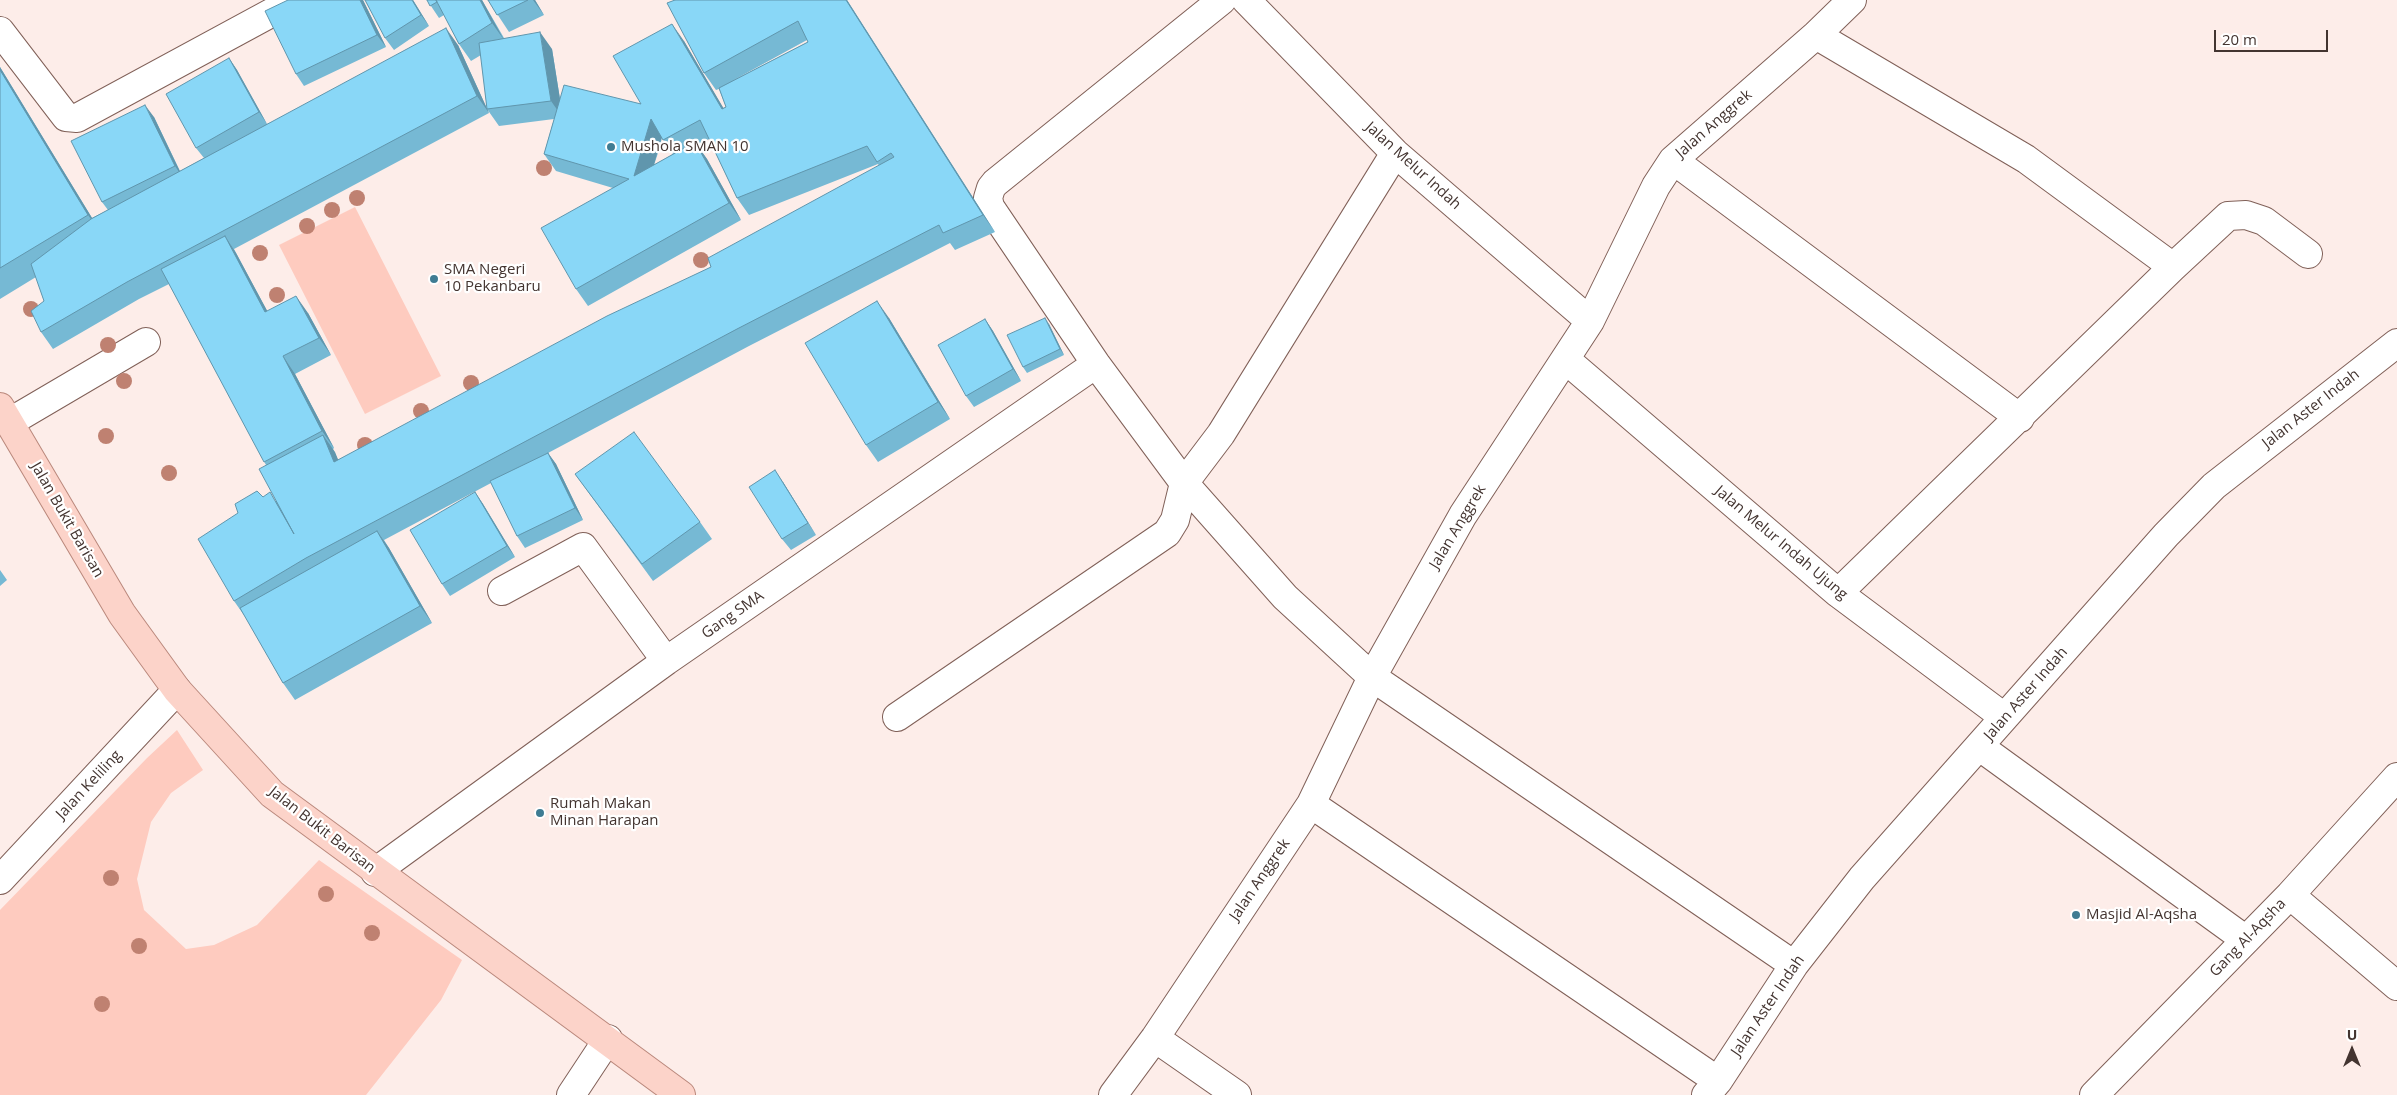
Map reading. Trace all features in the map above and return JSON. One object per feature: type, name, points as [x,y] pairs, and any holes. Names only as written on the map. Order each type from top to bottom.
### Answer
[{"type":"main road","name":"Jalan Bukit Barisan","points":[[5,415],[122,614],[177,690],[272,794],[375,872],[681,1095]]},
{"type":"street","points":[[0,31],[66,117],[77,118],[295,0]]},
{"type":"street","points":[[1222,0],[991,188],[988,198],[990,206],[1096,364],[1184,483],[1285,597],[1372,677],[1794,965]]},
{"type":"street","name":"Jalan Melur Indah","points":[[1246,0],[1395,153],[1590,321]]},
{"type":"street","name":"Jalan Anggrek","points":[[1112,1095],[1154,1038],[1311,804],[1372,677],[1463,515],[1590,321],[1656,186],[1673,160],[1816,35],[1852,0]]},
{"type":"street","points":[[1816,35],[2026,160],[2173,267]]},
{"type":"street","points":[[897,717],[1166,533],[1175,520],[1184,483],[1221,434],[1395,153]]},
{"type":"street","points":[[1673,160],[2020,418]]},
{"type":"street","points":[[1838,592],[2228,216],[2246,215],[2264,221],[2308,254]]},
{"type":"street","points":[[5,415],[146,342]]},
{"type":"street","name":"Jalan Aster Indah","points":[[1712,1088],[1794,965],[1862,878],[2166,535],[2214,486],[2397,343]]},
{"type":"street","name":"Jalan Melur Indah Ujung","points":[[1565,359],[1838,592],[2004,717]]},
{"type":"street","name":"Gang SMA","points":[[375,872],[666,661],[1096,364]]},
{"type":"street","points":[[502,591],[583,547],[666,661]]},
{"type":"street","name":"Jalan Keliling","points":[[0,880],[177,690]]},
{"type":"street","points":[[1980,747],[2246,940]]},
{"type":"street","name":"Gang Al-Aqsha","points":[[2094,1095],[2290,895],[2397,777]]},
{"type":"street","points":[[1311,804],[1712,1088]]},
{"type":"street","points":[[2290,895],[2397,986]]},
{"type":"street","points":[[1154,1038],[1237,1095]]},
{"type":"street","points":[[571,1095],[608,1040]]},
{"type":"shaded area","points":[[355,207],[441,376],[365,414],[279,245]]},
{"type":"shaded area","points":[[177,730],[203,770],[171,793],[151,822],[137,879],[144,910],[186,949],[214,945],[257,925],[319,860],[462,960],[441,1000],[366,1095],[0,1095],[0,910],[147,758]]},
{"type":"building","points":[[288,0],[360,0],[377,35],[296,74],[265,11]]},
{"type":"building","points":[[365,0],[412,0],[421,15],[385,38]]},
{"type":"building","points":[[427,0],[436,0],[437,2],[430,6]]},
{"type":"building","points":[[436,0],[480,0],[492,23],[459,44]]},
{"type":"building","points":[[488,0],[528,0],[497,15]]},
{"type":"building","points":[[675,0],[846,0],[983,215],[943,233],[939,225],[737,329],[306,558],[234,601],[198,539],[238,513],[235,504],[257,491],[263,497],[270,492],[294,534],[259,469],[323,435],[334,462],[607,316],[711,267],[708,258],[894,157],[891,153],[877,162],[867,146],[737,198],[700,120],[663,140],[651,119],[634,176],[695,142],[729,203],[576,289],[541,228],[629,179],[544,154],[564,85],[641,104],[613,56],[672,24],[722,109],[726,107],[719,88],[808,42],[798,21],[704,73],[667,3]]},
{"type":"building","points":[[446,28],[477,96],[127,282],[41,332],[31,311],[44,301],[31,264],[91,219]]},
{"type":"building","points":[[540,32],[551,101],[487,109],[479,43]]},
{"type":"building","points":[[229,58],[259,112],[196,148],[166,94]]},
{"type":"building","points":[[0,70],[88,215],[0,268]]},
{"type":"building","points":[[145,105],[175,166],[102,202],[71,141]]},
{"type":"building","points":[[225,236],[265,312],[296,296],[319,338],[283,356],[322,431],[264,462],[161,269]]},
{"type":"building","points":[[877,301],[938,402],[866,445],[805,343]]},
{"type":"building","points":[[1045,318],[1060,349],[1023,367],[1007,335]]},
{"type":"building","points":[[985,319],[1013,369],[966,396],[938,345]]},
{"type":"building","points":[[634,432],[700,522],[642,564],[575,474]]},
{"type":"building","points":[[548,453],[575,508],[517,536],[490,481]]},
{"type":"building","points":[[775,470],[808,523],[782,539],[749,487]]},
{"type":"building","points":[[475,492],[507,546],[442,584],[410,530]]},
{"type":"building","points":[[377,531],[420,606],[283,683],[240,608]]},
{"type":"place","name":"Mushola SMAN 10","points":[[611,147]]},
{"type":"place","name":"SMA Negeri 10 Pekanbaru","points":[[434,279]]},
{"type":"place","name":"Rumah Makan Minan Harapan","points":[[540,813]]},
{"type":"place","name":"Masjid Al-Aqsha","points":[[2076,915]]}]
